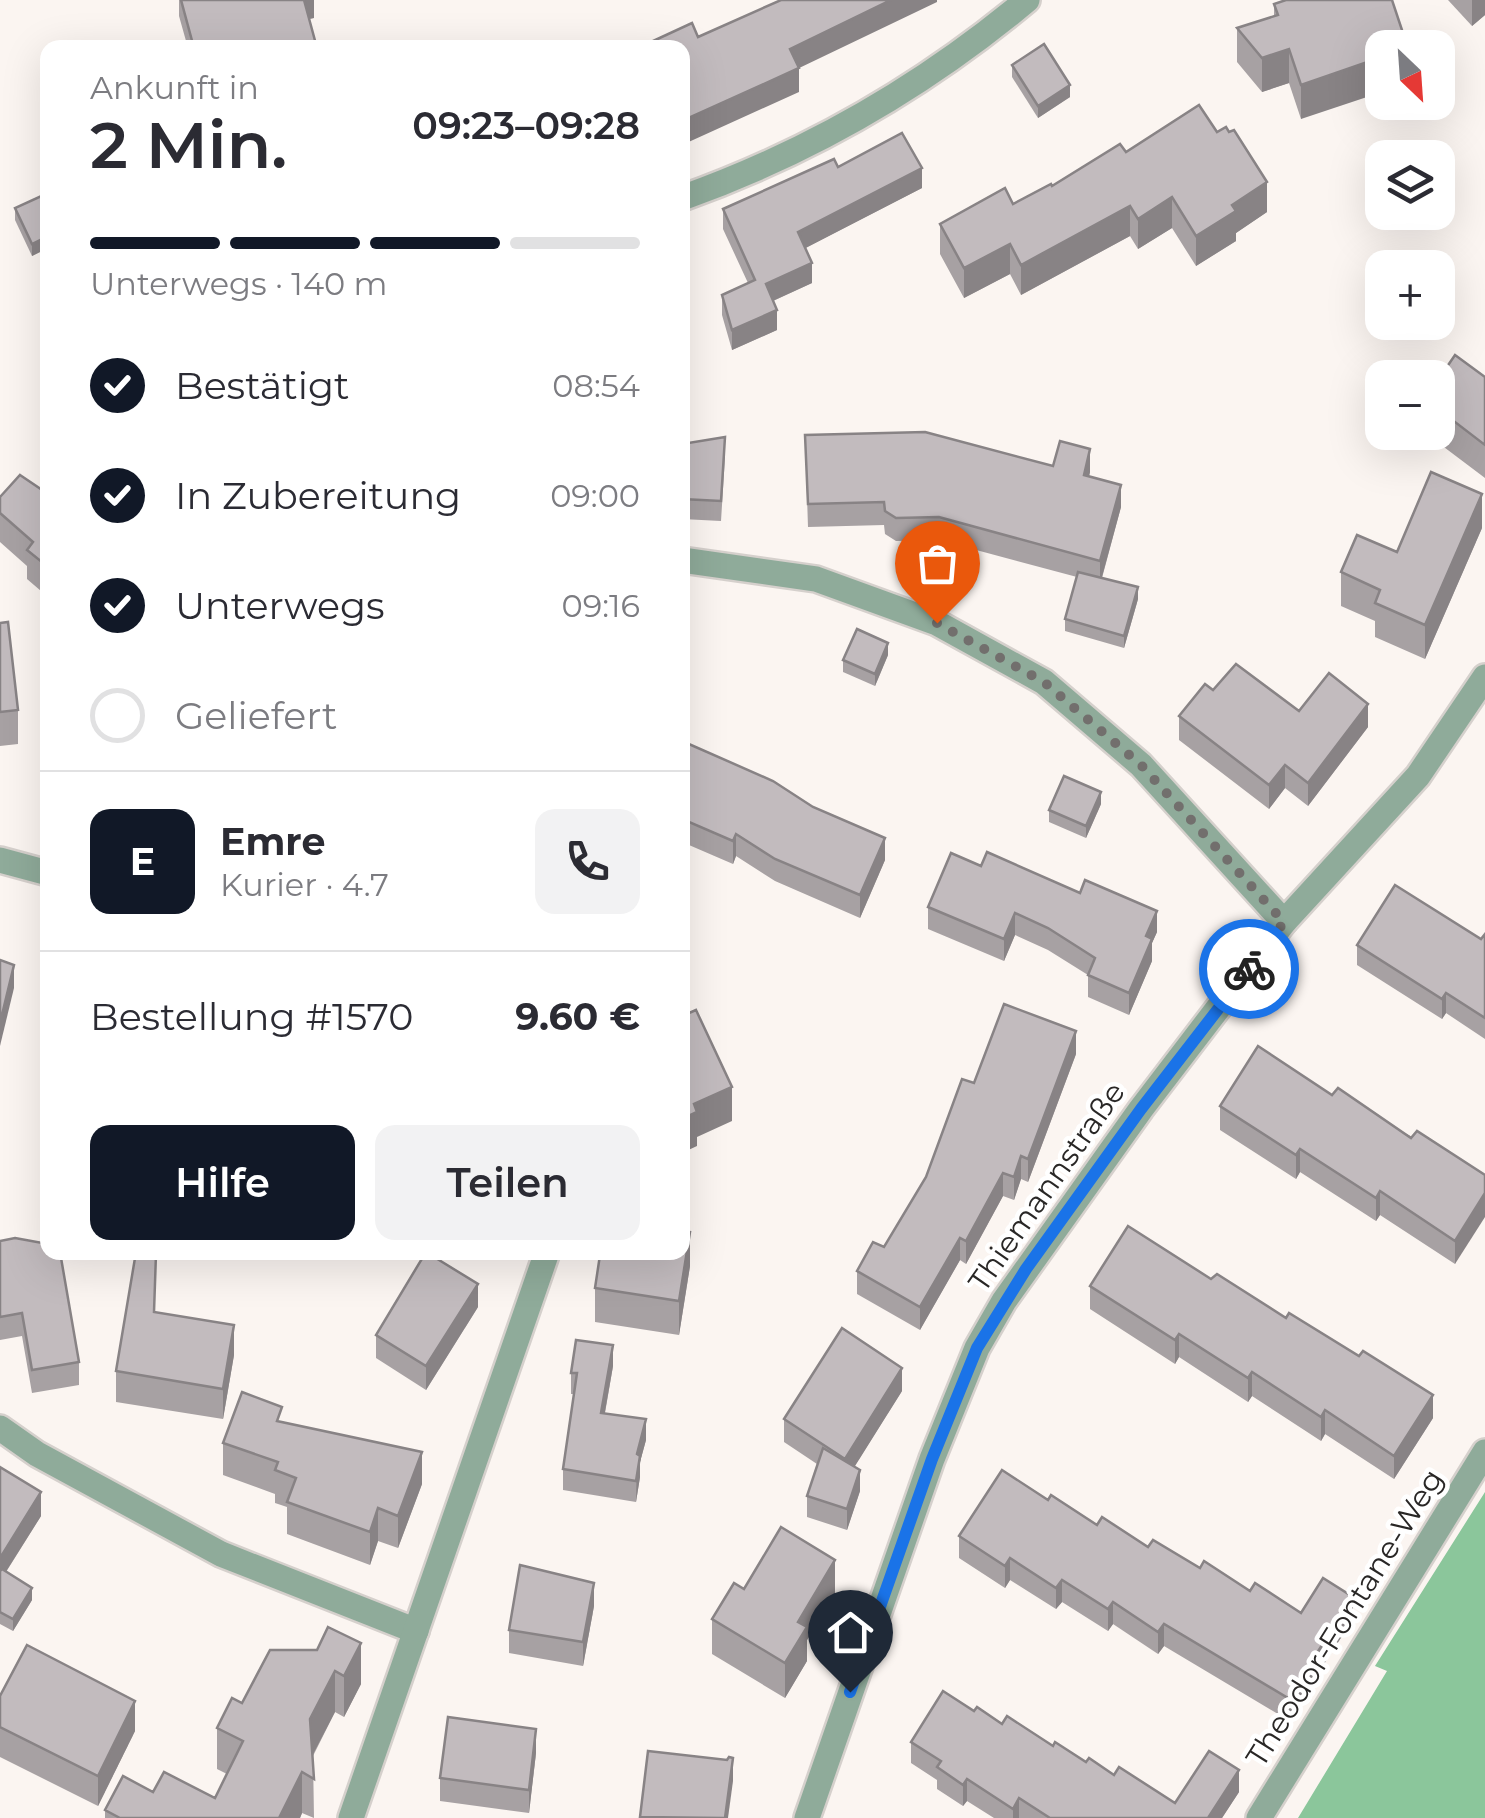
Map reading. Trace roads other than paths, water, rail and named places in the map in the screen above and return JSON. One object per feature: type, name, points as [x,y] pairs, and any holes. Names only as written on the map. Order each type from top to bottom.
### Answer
[{"type":"street","points":[[690,195],[858,120],[979,40],[1026,0]]},
{"type":"street","points":[[690,561],[816,578],[937,623],[1044,682],[1141,765],[1284,922]]},
{"type":"street","name":"Thiemannstraße","points":[[807,1818],[932,1459],[977,1348],[1004,1301],[1141,1109],[1284,922],[1418,776],[1485,677]]},
{"type":"street","points":[[0,860],[40,871]]},
{"type":"street","points":[[351,1818],[544,1260]]},
{"type":"street","points":[[0,1428],[37,1454],[221,1554],[416,1631]]},
{"type":"street","name":"Theodor-Fontane-Weg","points":[[1260,1818],[1485,1452]]}]
